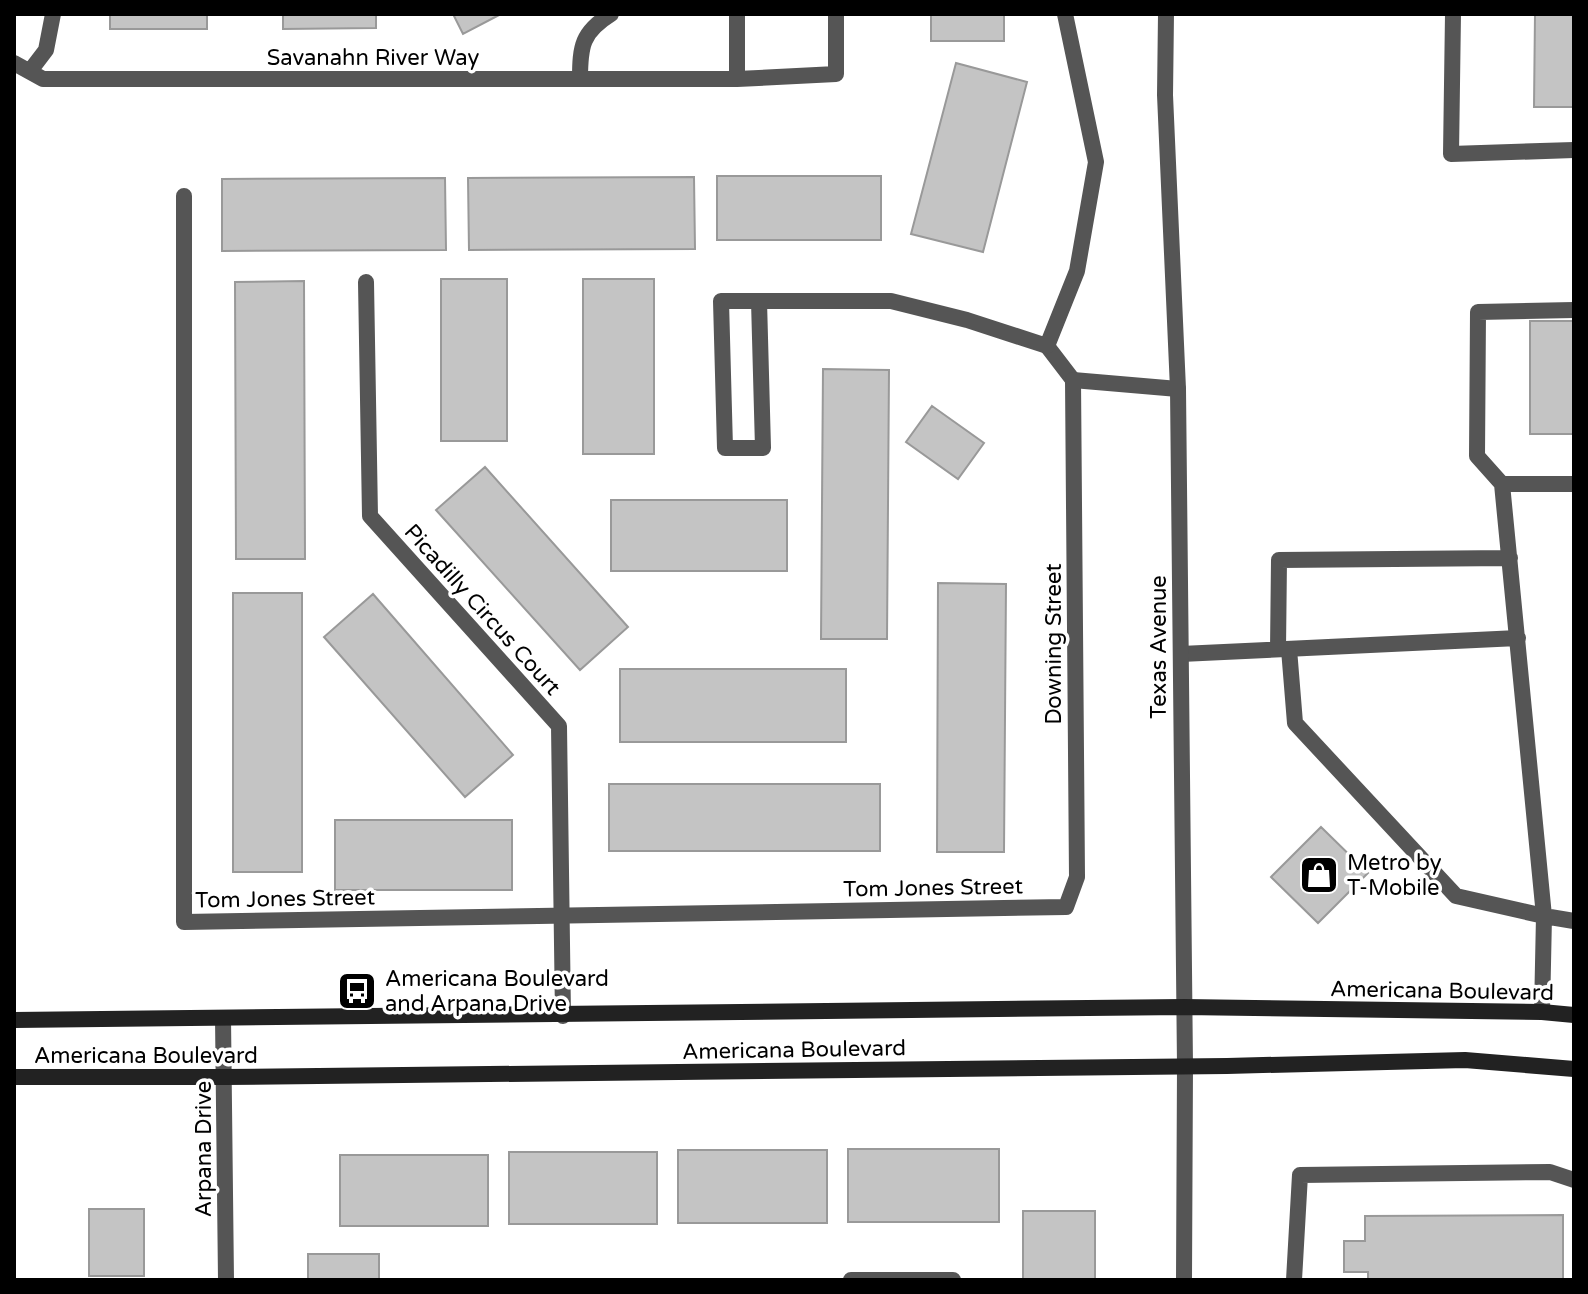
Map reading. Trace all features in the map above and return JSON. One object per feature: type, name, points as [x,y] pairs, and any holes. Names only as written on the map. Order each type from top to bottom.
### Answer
[{"type":"main road","name":"Americana Boulevard","points":[[14,1020],[1184,1007],[1574,1015]]},
{"type":"main road","name":"Americana Boulevard","points":[[14,1077],[1185,1066],[1465,1060],[1574,1069]]},
{"type":"street","points":[[30,71],[46,50],[53,14]]},
{"type":"street","points":[[580,79],[580,48],[587,33],[611,14]]},
{"type":"street","points":[[737,14],[737,79]]},
{"type":"street","name":"Savanahn River Way","points":[[14,63],[43,79],[737,79],[836,74],[836,14]]},
{"type":"street","points":[[1047,346],[1077,271],[1096,162],[1065,14]]},
{"type":"street","name":"Texas Avenue","points":[[1166,14],[1165,95],[1178,389],[1185,1066],[1184,1280]]},
{"type":"street","points":[[1453,14],[1451,154],[1574,150]]},
{"type":"street","name":"Tom Jones Street","points":[[184,196],[184,922],[1066,907]]},
{"type":"street","name":"Picadilly Circus Court","points":[[366,282],[370,516],[559,726],[563,1016]]},
{"type":"street","points":[[759,301],[763,448],[725,448],[721,301],[759,301],[891,301],[967,320],[1047,346],[1073,380],[1178,389]]},
{"type":"street","points":[[1542,1012],[1544,916],[1502,484],[1477,456],[1478,312],[1574,310]]},
{"type":"street","name":"Downing Street","points":[[1066,907],[1077,877],[1073,380]]},
{"type":"street","points":[[1502,484],[1574,484]]},
{"type":"street","points":[[1510,558],[1279,560],[1284,649],[1295,723],[1456,896],[1574,921]]},
{"type":"street","points":[[1181,654],[1518,638]]},
{"type":"street","name":"Arpana Drive","points":[[223,1018],[226,1280]]},
{"type":"street","points":[[1294,1280],[1300,1175],[1550,1172],[1574,1180]]},
{"type":"street","points":[[851,1280],[953,1280]]},
{"type":"building","points":[[110,14],[207,14],[207,29],[110,29]]},
{"type":"building","points":[[283,14],[376,14],[376,28],[283,29]]},
{"type":"building","points":[[453,14],[501,14],[463,34]]},
{"type":"building","points":[[931,14],[1004,14],[1004,41],[931,41]]},
{"type":"building","points":[[1535,14],[1574,14],[1574,107],[1534,107]]},
{"type":"building","points":[[956,63],[1027,82],[983,252],[911,234]]},
{"type":"building","points":[[717,176],[881,176],[881,240],[717,240]]},
{"type":"building","points":[[694,177],[695,249],[469,250],[468,178]]},
{"type":"building","points":[[445,178],[446,250],[222,251],[222,179]]},
{"type":"building","points":[[441,279],[507,279],[507,441],[441,441]]},
{"type":"building","points":[[583,279],[654,279],[654,454],[583,454]]},
{"type":"building","points":[[304,281],[305,559],[236,559],[235,282]]},
{"type":"building","points":[[1530,321],[1574,321],[1574,434],[1530,434]]},
{"type":"building","points":[[823,369],[889,370],[887,639],[821,639]]},
{"type":"building","points":[[932,406],[984,443],[958,479],[906,442]]},
{"type":"building","points":[[485,467],[628,627],[580,670],[436,510]]},
{"type":"building","points":[[611,500],[787,500],[787,571],[611,571]]},
{"type":"building","points":[[938,583],[1006,584],[1004,852],[937,852]]},
{"type":"building","points":[[233,593],[302,593],[302,872],[233,872]]},
{"type":"building","points":[[373,594],[513,755],[465,797],[324,637]]},
{"type":"building","points":[[620,669],[846,669],[846,742],[620,742]]},
{"type":"building","points":[[609,784],[880,784],[880,851],[609,851]]},
{"type":"building","points":[[335,820],[512,820],[512,890],[335,890]]},
{"type":"building","name":"Metro by T-Mobile","points":[[1321,827],[1368,873],[1318,923],[1271,877]]},
{"type":"building","points":[[848,1149],[999,1149],[999,1222],[848,1222]]},
{"type":"building","points":[[678,1150],[827,1150],[827,1223],[678,1223]]},
{"type":"building","points":[[509,1152],[657,1152],[657,1224],[509,1224]]},
{"type":"building","points":[[340,1155],[488,1155],[488,1226],[340,1226]]},
{"type":"building","points":[[89,1209],[144,1209],[144,1276],[89,1276]]},
{"type":"building","points":[[1023,1211],[1095,1211],[1095,1280],[1023,1280]]},
{"type":"building","points":[[1563,1215],[1563,1280],[1368,1280],[1368,1272],[1344,1272],[1344,1241],[1365,1241],[1365,1216]]},
{"type":"building","points":[[308,1254],[379,1254],[379,1280],[308,1280]]},
{"type":"place","name":"Metro by T-Mobile","points":[[1319,875]]},
{"type":"place","name":"Americana Boulevard and Arpana Drive","points":[[357,991]]}]
